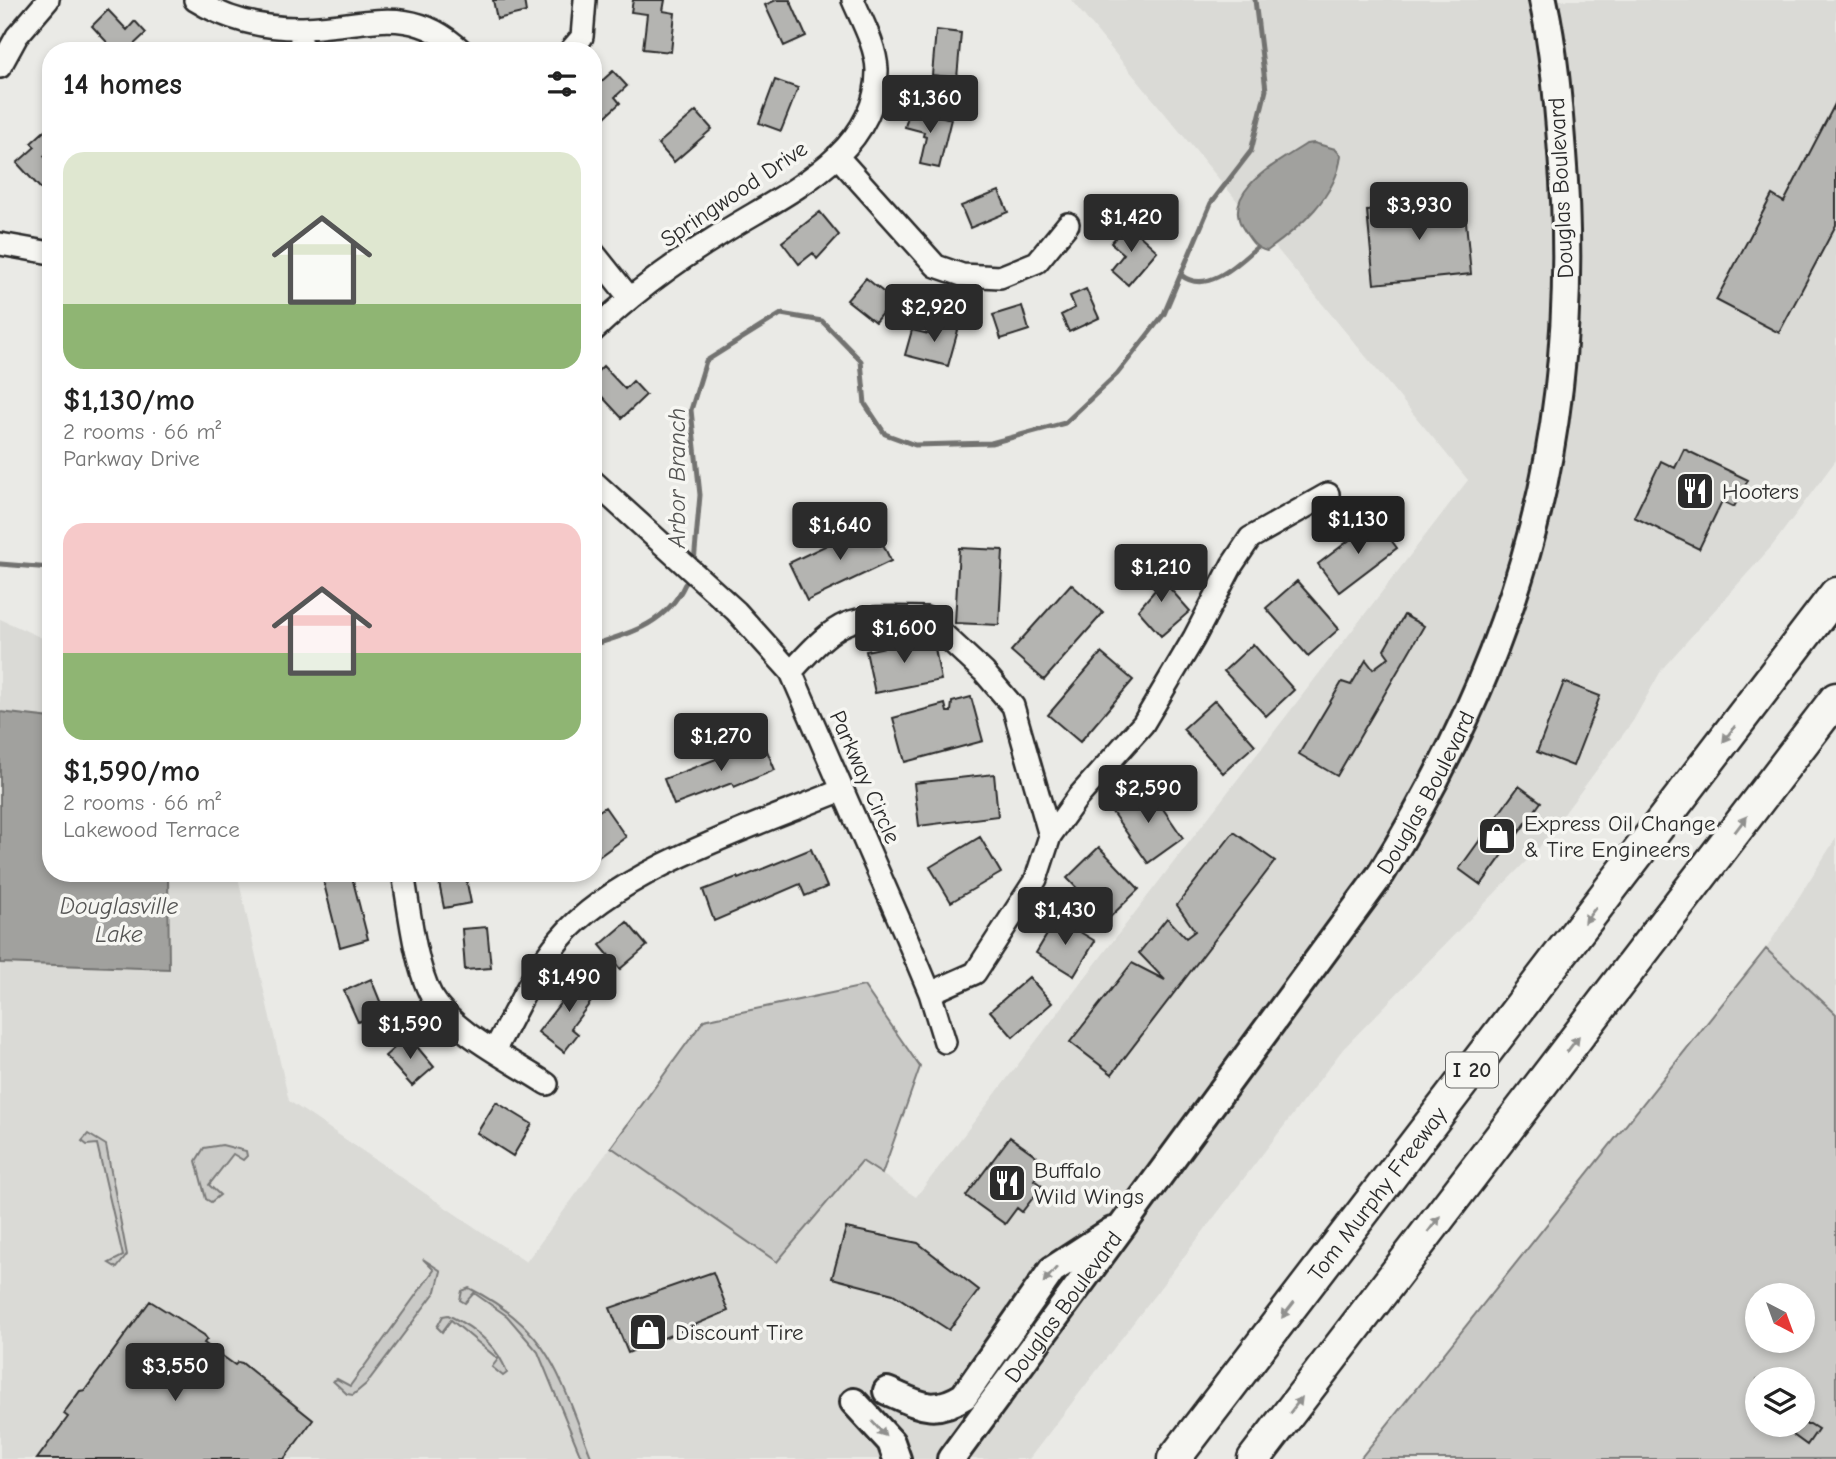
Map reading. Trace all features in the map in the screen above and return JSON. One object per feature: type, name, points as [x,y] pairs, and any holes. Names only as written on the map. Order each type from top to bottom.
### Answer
[{"type":"highway","points":[[1770,680],[1836,586]]},
{"type":"highway","name":"Tom Murphy Freeway","points":[[1174,1459],[1836,594]]},
{"type":"highway","name":"I 20","points":[[1254,1459],[1836,699]]},
{"type":"main road","name":"Douglas Boulevard","points":[[951,1459],[1381,874],[1421,809],[1458,738],[1511,606],[1535,527],[1553,436],[1565,345],[1568,225],[1559,119],[1543,0]]},
{"type":"main road","points":[[887,1391],[929,1409],[951,1404],[964,1396],[1052,1270],[1126,1222]]},
{"type":"main road","points":[[854,1402],[891,1441],[897,1459]]},
{"type":"street","points":[[0,67],[17,36],[48,0]]},
{"type":"street","points":[[195,0],[208,8],[258,24],[300,28],[410,20],[433,28],[451,42]]},
{"type":"street","points":[[578,42],[582,37],[585,0]]},
{"type":"street","name":"Springwood Drive","points":[[602,322],[629,297],[721,233],[786,197],[837,156],[856,135],[870,105],[877,70],[870,39],[853,0]]},
{"type":"street","points":[[300,28],[301,42]]},
{"type":"street","points":[[837,156],[936,266],[962,275],[1000,277],[1037,261],[1068,224]]},
{"type":"street","points":[[0,244],[42,251]]},
{"type":"street","points":[[602,263],[629,297]]},
{"type":"street","name":"Parkway Circle","points":[[602,489],[736,611],[791,672],[930,993],[945,1042]]},
{"type":"street","points":[[930,993],[975,974],[1035,879],[1050,836],[1078,797],[1143,724],[1194,638],[1231,565],[1250,538],[1328,494]]},
{"type":"street","points":[[791,672],[825,635],[851,621],[872,616],[926,618],[984,672],[1013,706],[1050,836]]},
{"type":"street","points":[[495,1049],[560,938],[613,892],[661,866],[842,790]]},
{"type":"street","points":[[405,882],[417,948],[431,995],[458,1027],[547,1084]]},
{"type":"shaded area","points":[[1071,0],[1836,0],[1836,460],[1772,546],[1662,669],[1633,721],[1538,849],[1343,1049],[1029,1459],[0,1459],[0,619],[42,638],[42,882],[239,882],[289,1101],[526,1262],[611,1147],[777,1262],[862,1161],[916,1197],[1468,480]]},
{"type":"shaded area","points":[[1836,838],[1836,1014],[1766,949]]},
{"type":"shaded area","points":[[1766,949],[1836,1014],[1836,1459],[1360,1459]]},
{"type":"shaded area","points":[[864,986],[920,1067],[882,1174],[862,1161],[777,1262],[611,1147],[704,1020]]},
{"type":"shaded area","points":[[88,1134],[106,1145],[127,1255],[117,1268],[109,1263],[123,1256],[97,1144],[87,1145],[82,1141]]},
{"type":"shaded area","points":[[222,1145],[246,1151],[247,1156],[243,1160],[233,1154],[209,1185],[220,1195],[211,1202],[206,1199],[196,1161],[204,1148]]},
{"type":"shaded area","points":[[423,1259],[441,1271],[436,1291],[366,1384],[353,1395],[347,1394],[333,1381],[337,1379],[350,1386],[434,1270]]},
{"type":"shaded area","points":[[469,1288],[497,1304],[536,1339],[561,1381],[592,1459],[582,1459],[538,1352],[507,1316],[474,1293],[465,1303],[460,1300],[462,1291]]},
{"type":"shaded area","points":[[448,1315],[484,1338],[498,1354],[507,1373],[503,1376],[492,1367],[498,1359],[451,1320],[442,1332],[437,1327],[443,1316]]},
{"type":"water","points":[[1314,143],[1335,149],[1341,155],[1332,184],[1314,210],[1292,232],[1267,251],[1259,248],[1244,230],[1238,216],[1239,202],[1246,190],[1269,168],[1306,144]]},
{"type":"water","name":"Douglasville Lake","points":[[0,712],[42,717],[42,882],[168,882],[169,969],[0,963]]},
{"type":"building","points":[[493,0],[524,0],[526,12],[497,19]]},
{"type":"building","points":[[633,0],[665,0],[663,11],[675,13],[671,52],[643,49],[647,14],[631,12]]},
{"type":"building","points":[[776,0],[790,0],[806,36],[784,46],[765,5]]},
{"type":"building","points":[[108,10],[127,30],[135,21],[146,33],[136,42],[107,42],[92,26]]},
{"type":"building","points":[[936,30],[961,33],[957,78],[932,75]]},
{"type":"building","points":[[613,71],[627,86],[615,97],[620,103],[602,120],[602,81]]},
{"type":"building","points":[[775,80],[798,88],[781,131],[759,123]]},
{"type":"building","points":[[1836,102],[1836,225],[1779,333],[1716,300],[1772,195],[1784,202]]},
{"type":"building","points":[[910,108],[951,119],[939,168],[920,164],[926,137],[923,136],[924,132],[905,127]]},
{"type":"building","points":[[696,111],[712,129],[674,162],[658,144]]},
{"type":"building","points":[[42,133],[41,189],[17,163],[35,147],[31,143]]},
{"type":"building","points":[[999,191],[1008,212],[970,228],[961,206]]},
{"type":"building","points":[[1464,201],[1471,274],[1374,284],[1367,211]]},
{"type":"building","points":[[820,212],[839,235],[817,259],[813,253],[799,264],[782,242]]},
{"type":"building","points":[[1127,224],[1157,251],[1128,285],[1111,270],[1124,254],[1111,243]]},
{"type":"building","points":[[866,278],[893,300],[875,322],[847,300]]},
{"type":"building","points":[[1086,289],[1099,318],[1069,332],[1061,315],[1075,308],[1070,296]]},
{"type":"building","points":[[1022,306],[1029,330],[1001,339],[993,315]]},
{"type":"building","points":[[942,319],[960,323],[948,366],[905,355],[912,330],[937,336]]},
{"type":"building","points":[[602,367],[625,389],[633,381],[646,395],[622,418],[602,397]]},
{"type":"building","name":"Hooters","points":[[1684,449],[1748,480],[1734,507],[1722,501],[1699,549],[1634,517],[1661,461],[1675,468]]},
{"type":"building","points":[[1376,520],[1397,548],[1339,592],[1318,564]]},
{"type":"building","points":[[873,523],[891,561],[807,601],[789,563]]},
{"type":"building","points":[[959,548],[1003,550],[999,625],[955,623]]},
{"type":"building","points":[[1148,564],[1190,611],[1161,636],[1138,610],[1156,589],[1137,573]]},
{"type":"building","points":[[1297,581],[1339,629],[1308,656],[1266,608]]},
{"type":"building","points":[[1071,584],[1103,613],[1044,680],[1011,651]]},
{"type":"building","points":[[1404,615],[1424,626],[1337,776],[1299,754],[1342,682],[1351,685],[1366,660],[1373,669],[1389,657],[1384,650]]},
{"type":"building","points":[[928,638],[934,643],[941,680],[875,693],[866,651]]},
{"type":"building","points":[[1253,644],[1294,690],[1266,716],[1224,671]]},
{"type":"building","points":[[1101,653],[1133,680],[1080,742],[1048,715]]},
{"type":"building","points":[[1564,682],[1600,696],[1573,766],[1537,752]]},
{"type":"building","points":[[971,697],[983,741],[905,762],[893,718],[945,704],[947,712],[951,712],[952,702]]},
{"type":"building","points":[[1215,700],[1255,745],[1223,773],[1183,729]]},
{"type":"building","points":[[763,741],[775,770],[734,787],[732,783],[674,805],[664,779]]},
{"type":"building","points":[[994,774],[998,816],[919,826],[914,783]]},
{"type":"building","points":[[1519,786],[1541,802],[1481,885],[1459,869]]},
{"type":"building","points":[[1148,787],[1183,838],[1148,863],[1112,812]]},
{"type":"building","points":[[605,807],[626,837],[602,854],[602,809]]},
{"type":"building","points":[[1234,832],[1275,861],[1112,1074],[1070,1042],[1132,963],[1165,980],[1139,953],[1167,918],[1186,938],[1195,931],[1177,905]]},
{"type":"building","points":[[980,837],[1001,873],[951,902],[930,867]]},
{"type":"building","points":[[1099,847],[1139,889],[1107,920],[1067,878]]},
{"type":"building","points":[[811,849],[827,887],[805,896],[800,884],[714,921],[703,890],[737,877],[738,879]]},
{"type":"building","points":[[324,882],[353,882],[368,939],[340,947]]},
{"type":"building","points":[[439,882],[467,882],[471,903],[444,908]]},
{"type":"building","points":[[1057,918],[1095,941],[1074,976],[1036,953]]},
{"type":"building","points":[[627,922],[647,946],[620,969],[600,945]]},
{"type":"building","points":[[487,927],[491,968],[465,970],[462,929]]},
{"type":"building","points":[[582,975],[600,990],[571,1028],[578,1034],[564,1052],[538,1032]]},
{"type":"building","points":[[1029,977],[1052,1003],[1013,1037],[990,1011]]},
{"type":"building","points":[[371,979],[384,1011],[358,1022],[344,991]]},
{"type":"building","points":[[408,1036],[434,1067],[412,1086],[385,1056]]},
{"type":"building","points":[[496,1102],[532,1124],[513,1156],[477,1133]]},
{"type":"building","name":"Buffalo Wild Wings","points":[[1010,1137],[1046,1163],[1034,1180],[1042,1186],[1022,1212],[1017,1208],[1005,1224],[966,1196]]},
{"type":"building","points":[[846,1228],[918,1243],[979,1290],[949,1330],[893,1294],[832,1278]]},
{"type":"building","name":"Discount Tire","points":[[713,1272],[728,1311],[628,1353],[610,1308]]},
{"type":"building","points":[[150,1301],[204,1335],[207,1339],[204,1343],[235,1365],[242,1363],[313,1420],[284,1459],[37,1459],[68,1417],[64,1414],[66,1410],[80,1391],[85,1390]]},
{"type":"building","points":[[1796,1437],[1812,1437],[1807,1445]]},
{"type":"waterway","name":"Arbor Branch","points":[[694,563],[700,495],[691,410],[706,361],[781,314],[822,321],[861,361],[865,404],[885,434],[915,445],[991,443],[1065,423],[1117,374],[1164,314],[1211,203],[1251,151],[1266,90],[1255,0]]},
{"type":"waterway","points":[[1181,275],[1201,282],[1211,280],[1231,269],[1256,248]]},
{"type":"waterway","name":"Arbor Branch","points":[[0,564],[42,567]]},
{"type":"waterway","name":"Arbor Branch","points":[[602,642],[647,625],[669,608],[685,584]]},
{"type":"place","name":"Hooters","points":[[1695,491]]},
{"type":"place","name":"Express Oil Change & Tire Engineers","points":[[1497,836]]},
{"type":"place","name":"Buffalo Wild Wings","points":[[1007,1183]]},
{"type":"place","name":"Discount Tire","points":[[648,1332]]}]
